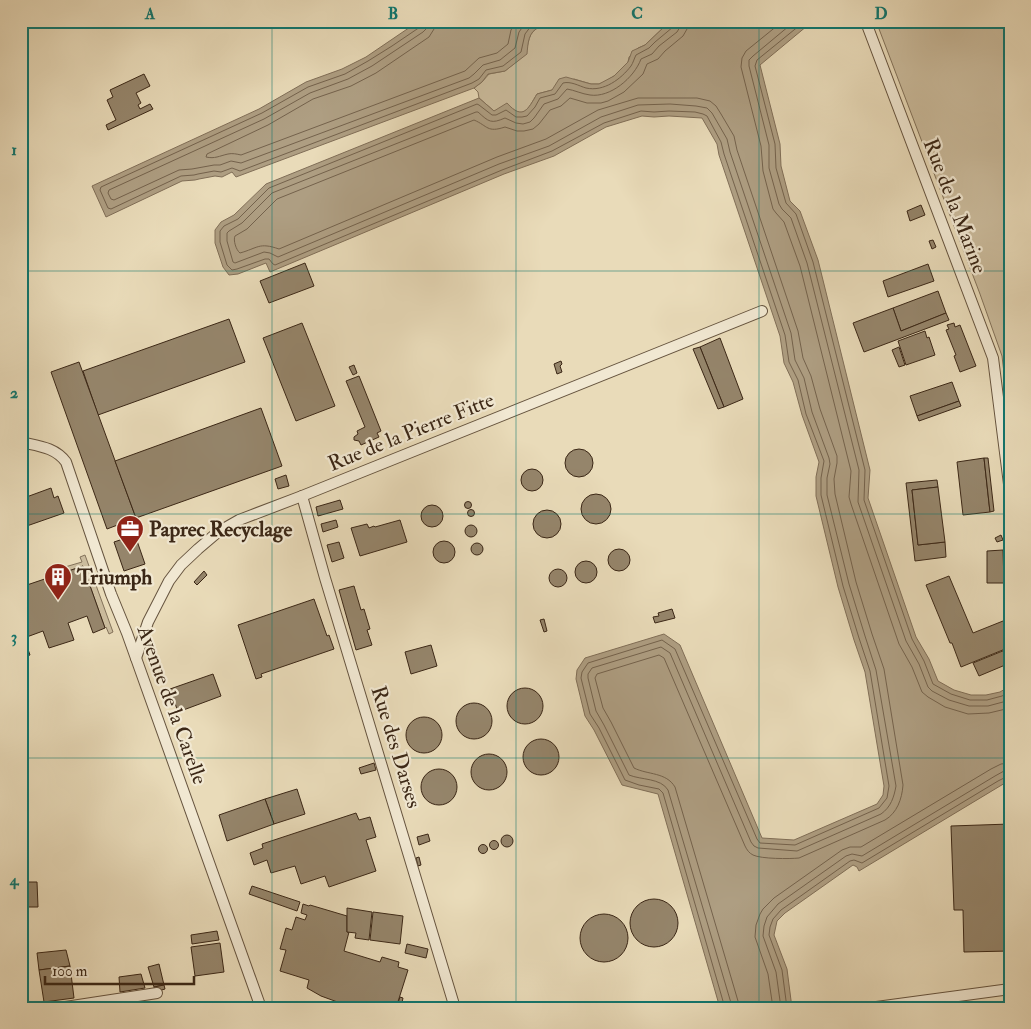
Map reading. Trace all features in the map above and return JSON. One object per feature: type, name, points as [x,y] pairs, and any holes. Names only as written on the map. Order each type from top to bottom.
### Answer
[{"type":"street","name":"Rue de la Marine","points":[[867,25],[993,358],[1010,492]]},
{"type":"street","name":"Rue de la Pierre Fitte","points":[[136,658],[148,622],[169,581],[181,565],[218,532],[240,520],[762,311]]},
{"type":"street","name":"Avenue de la Carelle","points":[[21,442],[52,450],[58,453],[66,462],[111,594],[136,658],[261,1008]]},
{"type":"street","name":"Rue des Darses","points":[[302,496],[325,578],[456,1008]]},
{"type":"street","points":[[869,1008],[1010,989]]},
{"type":"street","points":[[59,1008],[157,994]]},
{"type":"shaded area","points":[[559,21],[673,21],[645,45],[638,48],[629,57],[628,62],[614,76],[599,84],[591,84],[574,79],[552,90],[537,94],[529,106],[521,112],[514,109],[494,111],[479,98],[478,92],[474,88],[489,74],[505,71],[526,54],[529,38],[536,29]]},
{"type":"shaded area","points":[[876,21],[1010,21],[1010,424],[1002,356]]},
{"type":"shaded area","points":[[85,555],[113,632],[109,634],[105,628],[83,566],[66,572],[65,567],[82,562],[80,557]]},
{"type":"water","points":[[419,21],[559,21],[536,29],[529,38],[527,54],[505,71],[488,74],[474,88],[236,177],[232,172],[222,177],[215,176],[182,181],[106,217],[92,186],[259,109],[306,82],[342,69],[366,57]]},
{"type":"water","points":[[673,21],[813,21],[760,65],[780,144],[781,166],[790,201],[800,211],[818,260],[870,470],[868,498],[916,637],[929,659],[938,681],[954,690],[971,695],[986,695],[1000,692],[1010,686],[1010,780],[859,871],[853,865],[785,913],[777,921],[774,935],[787,969],[792,1008],[720,1008],[658,794],[622,785],[585,716],[576,679],[577,670],[585,658],[664,634],[680,645],[762,838],[794,840],[877,804],[883,795],[884,786],[865,672],[838,587],[816,496],[816,477],[819,462],[802,415],[793,382],[784,363],[780,336],[719,155],[717,144],[702,118],[642,116],[606,127],[554,156],[504,174],[270,272],[266,263],[238,274],[229,275],[223,267],[215,243],[215,230],[221,222],[234,215],[266,184],[479,98],[494,111],[507,103],[521,112],[528,108],[537,94],[552,90],[559,79],[566,77],[591,84],[599,84],[614,76],[628,62],[632,51],[645,45]]},
{"type":"building","points":[[144,74],[150,86],[136,93],[141,103],[138,105],[140,109],[150,104],[153,109],[108,130],[106,125],[116,120],[107,100],[113,97],[110,90]]},
{"type":"building","points":[[921,205],[925,215],[910,221],[907,211]]},
{"type":"building","points":[[933,240],[936,247],[932,249],[929,241]]},
{"type":"building","points":[[305,263],[314,286],[269,303],[260,281]]},
{"type":"building","points":[[928,264],[934,281],[888,297],[883,281]]},
{"type":"building","points":[[938,291],[946,313],[901,331],[893,308]]},
{"type":"building","points":[[893,308],[901,331],[946,313],[949,320],[864,352],[853,323]]},
{"type":"building","points":[[229,319],[245,362],[98,415],[83,371]]},
{"type":"building","points":[[302,323],[335,406],[296,421],[263,338]]},
{"type":"building","points":[[954,323],[955,327],[960,325],[976,366],[960,372],[954,356],[956,355],[946,330],[949,329],[947,325]]},
{"type":"building","points":[[925,331],[935,355],[906,365],[898,341]]},
{"type":"building","points":[[720,338],[743,399],[724,407],[700,347]]},
{"type":"building","points":[[700,347],[724,407],[718,409],[693,349]]},
{"type":"building","points":[[899,347],[905,365],[899,367],[892,350]]},
{"type":"building","points":[[561,361],[562,372],[557,374],[554,364]]},
{"type":"building","points":[[79,362],[136,518],[107,529],[51,372]]},
{"type":"building","points":[[354,365],[357,373],[353,375],[349,367]]},
{"type":"building","points":[[359,376],[381,431],[377,433],[379,437],[361,445],[359,441],[354,440],[354,437],[358,434],[357,431],[365,427],[346,381]]},
{"type":"building","points":[[952,382],[959,401],[917,416],[910,396]]},
{"type":"building","points":[[959,401],[961,406],[919,421],[917,416]]},
{"type":"building","points":[[261,408],[282,466],[136,518],[115,461]]},
{"type":"building","points":[[579,449],[589,453],[593,463],[589,473],[579,477],[569,473],[565,463],[569,453]]},
{"type":"building","points":[[984,458],[990,512],[963,515],[957,462]]},
{"type":"building","points":[[984,458],[988,458],[994,511],[990,512]]},
{"type":"building","points":[[528,469],[536,469],[543,476],[543,484],[536,491],[528,491],[521,484],[521,476]]},
{"type":"building","points":[[286,475],[289,486],[278,489],[275,479]]},
{"type":"building","points":[[937,480],[938,487],[912,490],[918,545],[945,542],[946,557],[915,561],[906,483]]},
{"type":"building","points":[[938,487],[945,542],[918,545],[912,490]]},
{"type":"building","points":[[51,488],[54,498],[58,496],[64,513],[21,528],[21,499]]},
{"type":"building","points":[[596,494],[606,499],[611,509],[606,519],[596,524],[586,519],[581,509],[586,499]]},
{"type":"building","points":[[340,500],[343,509],[318,516],[316,507]]},
{"type":"building","points":[[468,501],[472,505],[468,509],[464,505]]},
{"type":"building","points":[[428,505],[436,505],[443,512],[443,520],[436,527],[428,527],[421,520],[421,512]]},
{"type":"building","points":[[471,509],[475,513],[471,517],[467,513]]},
{"type":"building","points":[[547,510],[557,514],[561,524],[557,534],[547,538],[537,534],[533,524],[537,514]]},
{"type":"building","points":[[336,520],[338,527],[323,532],[321,524]]},
{"type":"building","points":[[400,520],[407,542],[360,556],[351,528],[367,524],[369,528]]},
{"type":"building","points":[[471,525],[477,531],[471,537],[465,531]]},
{"type":"building","name":"Paprec Recyclage","points":[[135,535],[145,564],[124,571],[114,542]]},
{"type":"building","points":[[1001,535],[1003,540],[997,542],[995,538]]},
{"type":"building","points":[[440,541],[448,541],[455,548],[455,556],[448,563],[440,563],[433,556],[433,548]]},
{"type":"building","points":[[339,542],[344,558],[332,562],[327,545]]},
{"type":"building","points":[[477,543],[483,549],[477,555],[471,549]]},
{"type":"building","points":[[619,549],[627,552],[630,560],[627,568],[619,571],[611,568],[608,560],[611,552]]},
{"type":"building","points":[[1003,550],[1004,583],[987,583],[987,551]]},
{"type":"building","points":[[582,561],[590,561],[597,568],[597,576],[590,583],[582,583],[575,576],[575,568]]},
{"type":"building","name":"Triumph","points":[[83,566],[105,628],[93,633],[87,616],[68,623],[74,640],[49,648],[43,631],[24,638],[30,655],[21,658],[21,587]]},
{"type":"building","points":[[554,569],[562,569],[567,574],[565,585],[554,587],[549,582],[549,574]]},
{"type":"building","points":[[204,571],[207,575],[197,585],[194,582]]},
{"type":"building","points":[[949,576],[973,633],[1008,619],[1010,623],[1010,647],[961,667],[926,585]]},
{"type":"building","points":[[354,586],[361,610],[364,609],[370,629],[367,630],[372,645],[356,650],[339,590]]},
{"type":"building","points":[[314,599],[327,636],[329,635],[334,649],[261,674],[262,677],[256,679],[238,625]]},
{"type":"building","points":[[672,609],[675,618],[655,623],[653,617],[659,616],[658,613]]},
{"type":"building","points":[[544,619],[547,631],[544,632],[540,620]]},
{"type":"building","points":[[431,645],[437,666],[411,674],[405,652]]},
{"type":"building","points":[[1010,648],[1010,663],[979,676],[973,663]]},
{"type":"building","points":[[213,674],[221,696],[178,712],[170,689]]},
{"type":"building","points":[[525,688],[538,693],[543,706],[538,719],[525,724],[512,719],[507,706],[512,693]]},
{"type":"building","points":[[474,703],[487,708],[492,721],[487,734],[474,739],[461,734],[456,721],[461,708]]},
{"type":"building","points":[[424,717],[437,722],[442,735],[437,748],[424,753],[411,748],[406,735],[411,722]]},
{"type":"building","points":[[541,739],[553,745],[559,757],[553,769],[541,775],[529,769],[523,757],[529,745]]},
{"type":"building","points":[[489,754],[501,760],[507,772],[501,784],[489,790],[477,784],[471,772],[477,760]]},
{"type":"building","points":[[374,763],[376,770],[361,774],[359,768]]},
{"type":"building","points":[[439,769],[451,775],[457,787],[451,799],[439,805],[427,799],[421,787],[427,775]]},
{"type":"building","points":[[297,789],[305,814],[274,824],[265,799]]},
{"type":"building","points":[[265,799],[274,824],[227,841],[219,815]]},
{"type":"building","points":[[356,813],[359,820],[370,817],[376,837],[366,840],[376,871],[329,887],[325,876],[301,884],[295,866],[271,873],[267,860],[254,865],[250,853],[263,848],[262,844]]},
{"type":"building","points":[[1010,824],[1010,951],[964,952],[963,910],[954,910],[951,826]]},
{"type":"building","points":[[428,834],[430,841],[419,845],[417,837]]},
{"type":"building","points":[[505,835],[509,835],[513,841],[509,847],[505,847],[501,843],[501,839]]},
{"type":"building","points":[[494,840],[499,845],[494,850],[489,845]]},
{"type":"building","points":[[483,844],[488,849],[483,854],[478,849]]},
{"type":"building","points":[[419,857],[421,865],[418,866],[416,858]]},
{"type":"building","points":[[21,882],[37,882],[38,907],[21,907]]},
{"type":"building","points":[[252,886],[300,902],[297,911],[249,894]]},
{"type":"building","points":[[654,899],[663,901],[671,906],[676,914],[678,923],[676,932],[671,940],[663,945],[654,947],[645,945],[637,940],[632,932],[630,923],[632,914],[637,906],[645,901]]},
{"type":"building","points":[[303,904],[347,916],[347,932],[349,932],[344,951],[380,962],[382,957],[399,962],[398,967],[408,970],[396,1008],[354,1008],[321,996],[307,988],[309,980],[280,971],[286,950],[280,949],[286,928],[292,930],[296,917],[305,920],[307,915],[301,913]]},
{"type":"building","points":[[347,908],[372,912],[369,940],[355,938],[356,933],[347,932]]},
{"type":"building","points":[[373,912],[403,916],[400,944],[370,940]]},
{"type":"building","points":[[604,914],[613,916],[621,921],[626,929],[628,938],[626,947],[621,955],[613,960],[604,962],[595,960],[587,955],[582,947],[580,938],[582,929],[587,921],[595,916]]},
{"type":"building","points":[[217,931],[219,940],[192,944],[191,935]]},
{"type":"building","points":[[220,943],[224,972],[195,976],[191,947]]},
{"type":"building","points":[[407,944],[428,949],[426,958],[405,953]]},
{"type":"building","points":[[66,950],[70,966],[39,970],[37,953]]},
{"type":"building","points":[[159,964],[164,985],[154,987],[148,967]]},
{"type":"building","points":[[70,966],[74,998],[44,1002],[39,970]]},
{"type":"building","points":[[141,974],[145,988],[120,992],[119,977]]},
{"type":"building","points":[[164,985],[165,989],[155,992],[154,987]]},
{"type":"building","points":[[400,997],[403,998],[401,1007],[397,1006]]},
{"type":"place","name":"Paprec Recyclage","points":[[130,553]]},
{"type":"place","name":"Triumph","points":[[58,601]]}]
